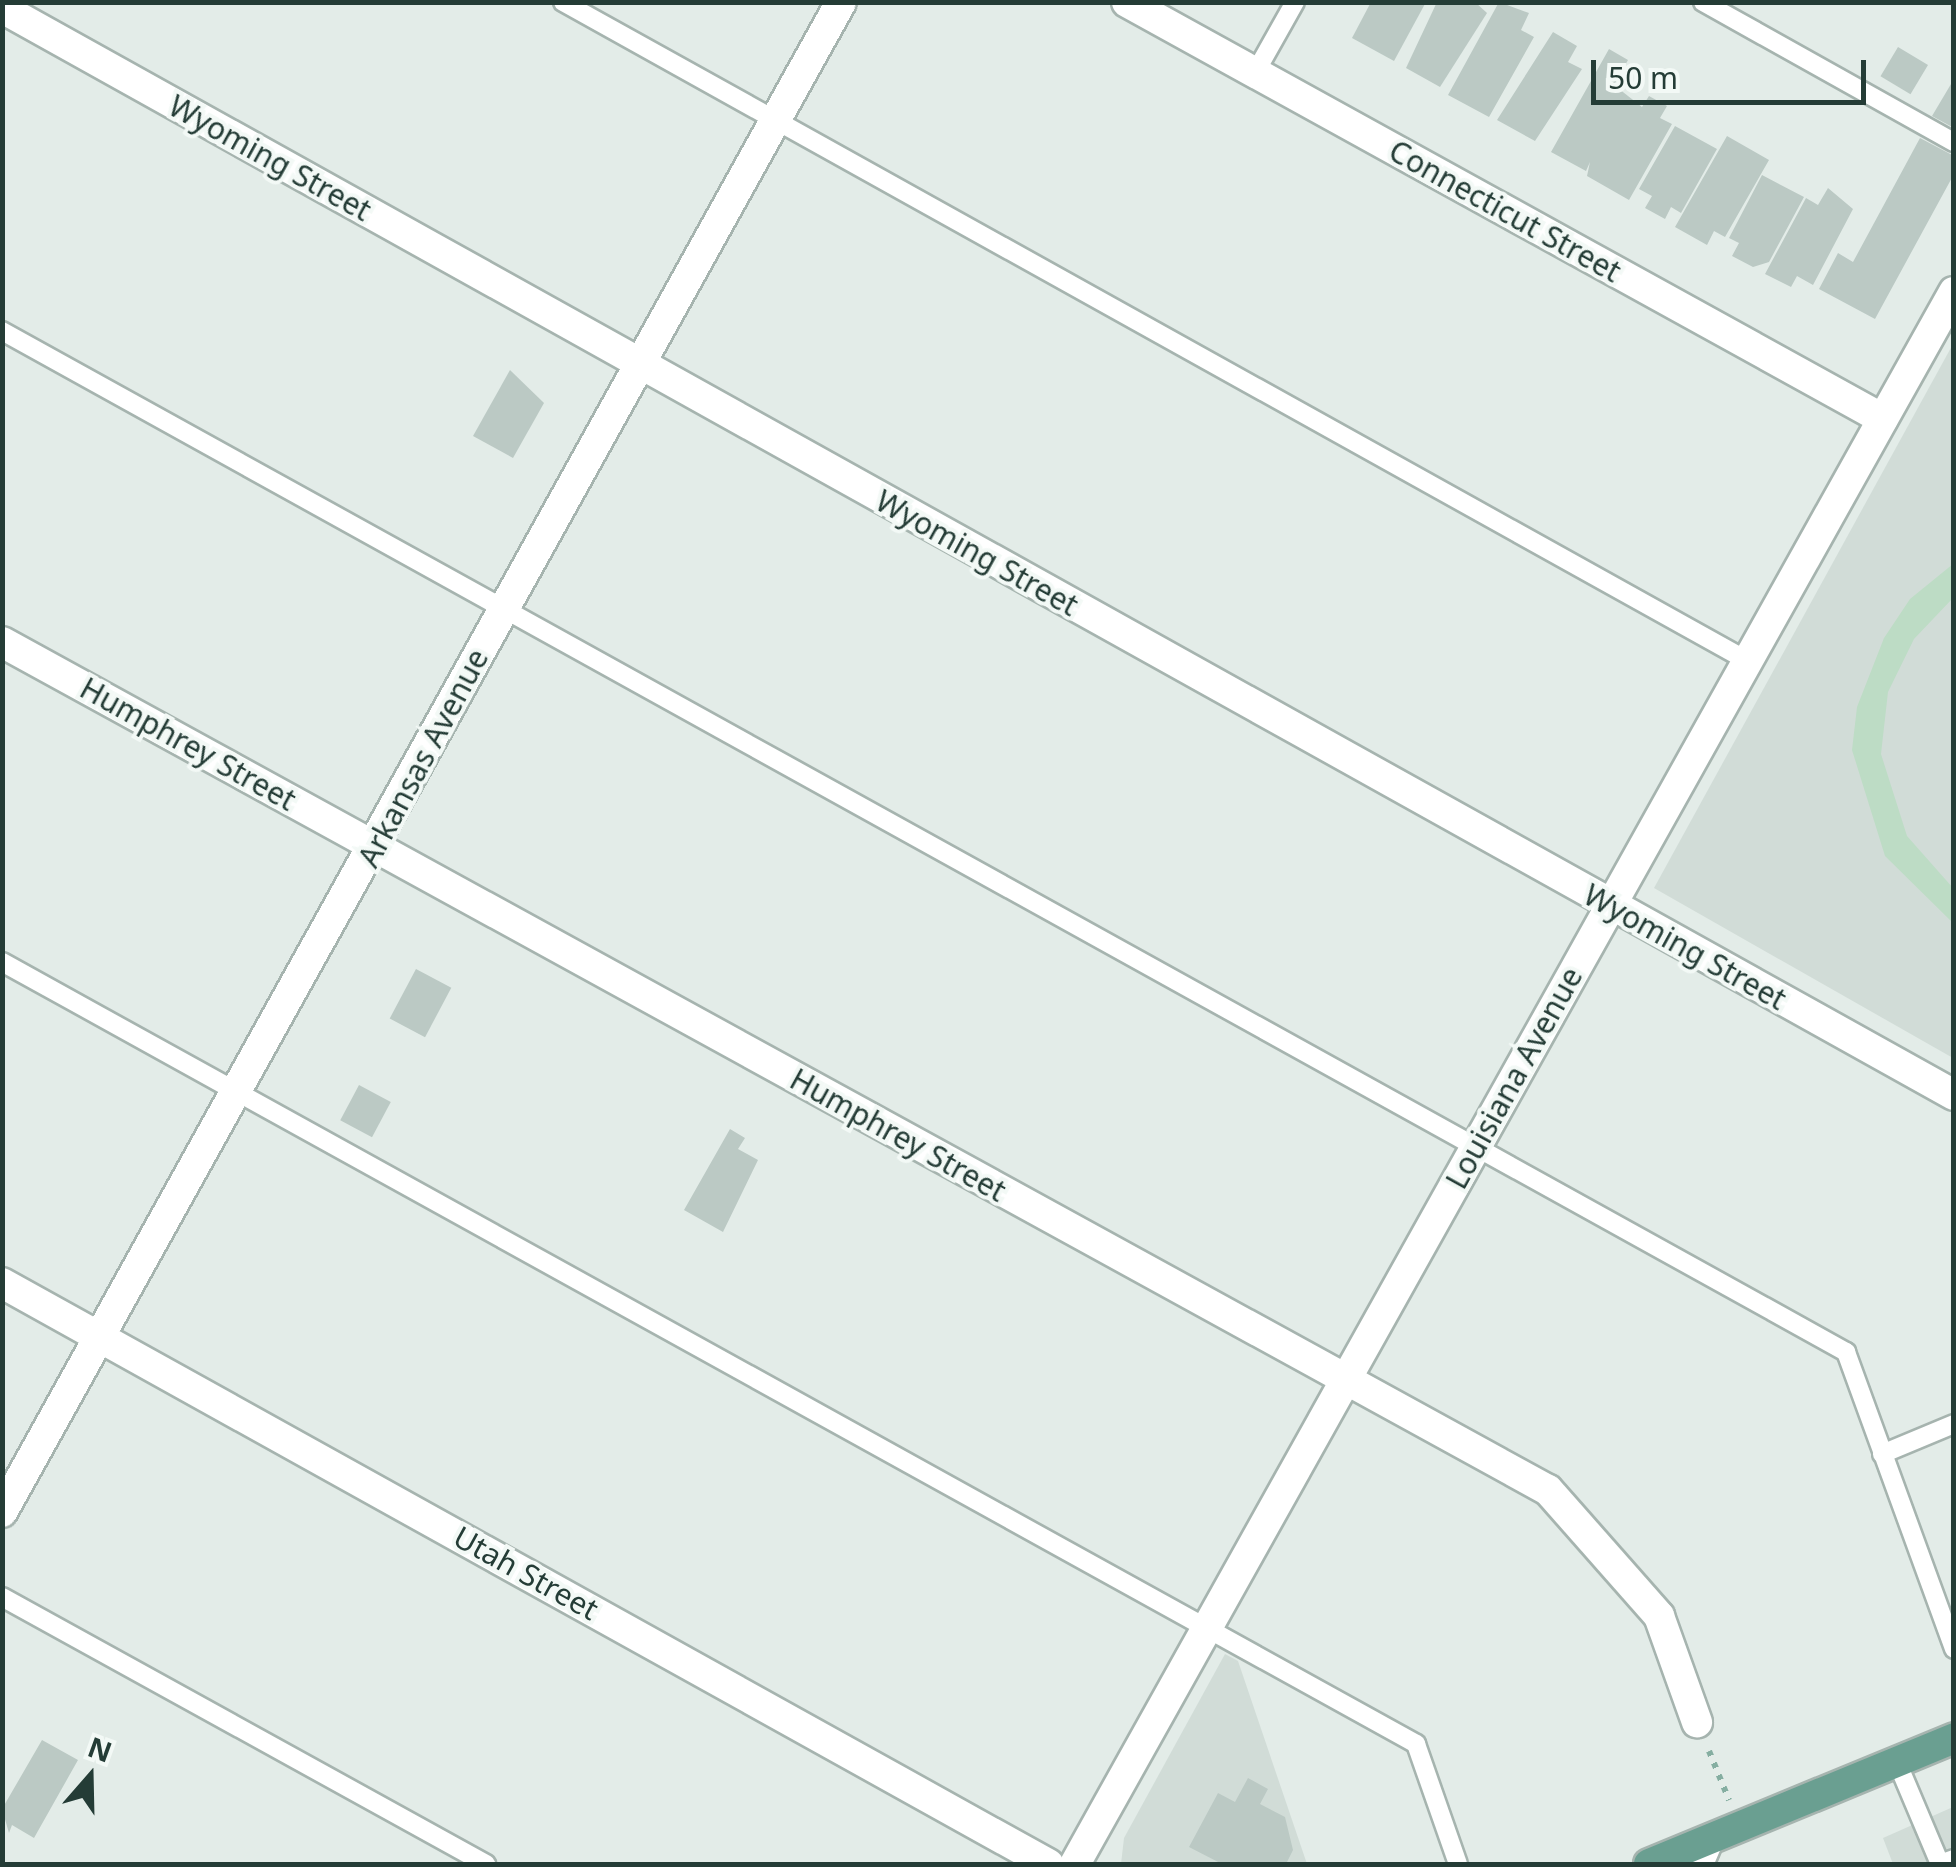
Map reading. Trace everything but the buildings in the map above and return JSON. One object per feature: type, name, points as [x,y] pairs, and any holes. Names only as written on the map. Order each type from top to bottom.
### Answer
[{"type":"main road","points":[[1649,1864],[1703,1853],[1740,1827],[1954,1738]]},
{"type":"street","name":"Arkansas Avenue","points":[[2,1512],[375,848],[841,2]]},
{"type":"street","name":"Connecticut Street","points":[[1127,2],[1883,419]]},
{"type":"street","name":"Wyoming Street","points":[[2,8],[1954,1095]]},
{"type":"street","name":"Louisiana Avenue","points":[[1075,1864],[1954,292]]},
{"type":"street","name":"Humphrey Street","points":[[2,642],[1548,1490],[1659,1616],[1698,1722]]},
{"type":"street","name":"Utah Street","points":[[2,1282],[1048,1864]]},
{"type":"lane","points":[[563,2],[1748,661]]},
{"type":"lane","points":[[1255,73],[1295,2]]},
{"type":"lane","points":[[1703,2],[1954,142]]},
{"type":"lane","points":[[2,332],[1478,1142],[1846,1352],[1954,1649]]},
{"type":"lane","points":[[2,962],[1416,1744],[1458,1864]]},
{"type":"lane","points":[[1882,1454],[1954,1424]]},
{"type":"lane","points":[[2,1597],[486,1864]]},
{"type":"lane","points":[[1897,1762],[1940,1864],[1954,1859]]},
{"type":"path","points":[[1698,1722],[1740,1827]]},
{"type":"shaded area","points":[[1953,344],[1953,1058],[1654,888]]},
{"type":"shaded area","points":[[1225,1654],[1238,1661],[1307,1864],[1121,1864],[1124,1838]]},
{"type":"shaded area","points":[[1953,1807],[1953,1864],[1893,1864],[1883,1838]]},
{"type":"green space","points":[[1953,564],[1953,598],[1914,639],[1888,692],[1881,754],[1907,836],[1953,888],[1953,923],[1885,856],[1852,750],[1857,707],[1884,638],[1910,599]]}]
